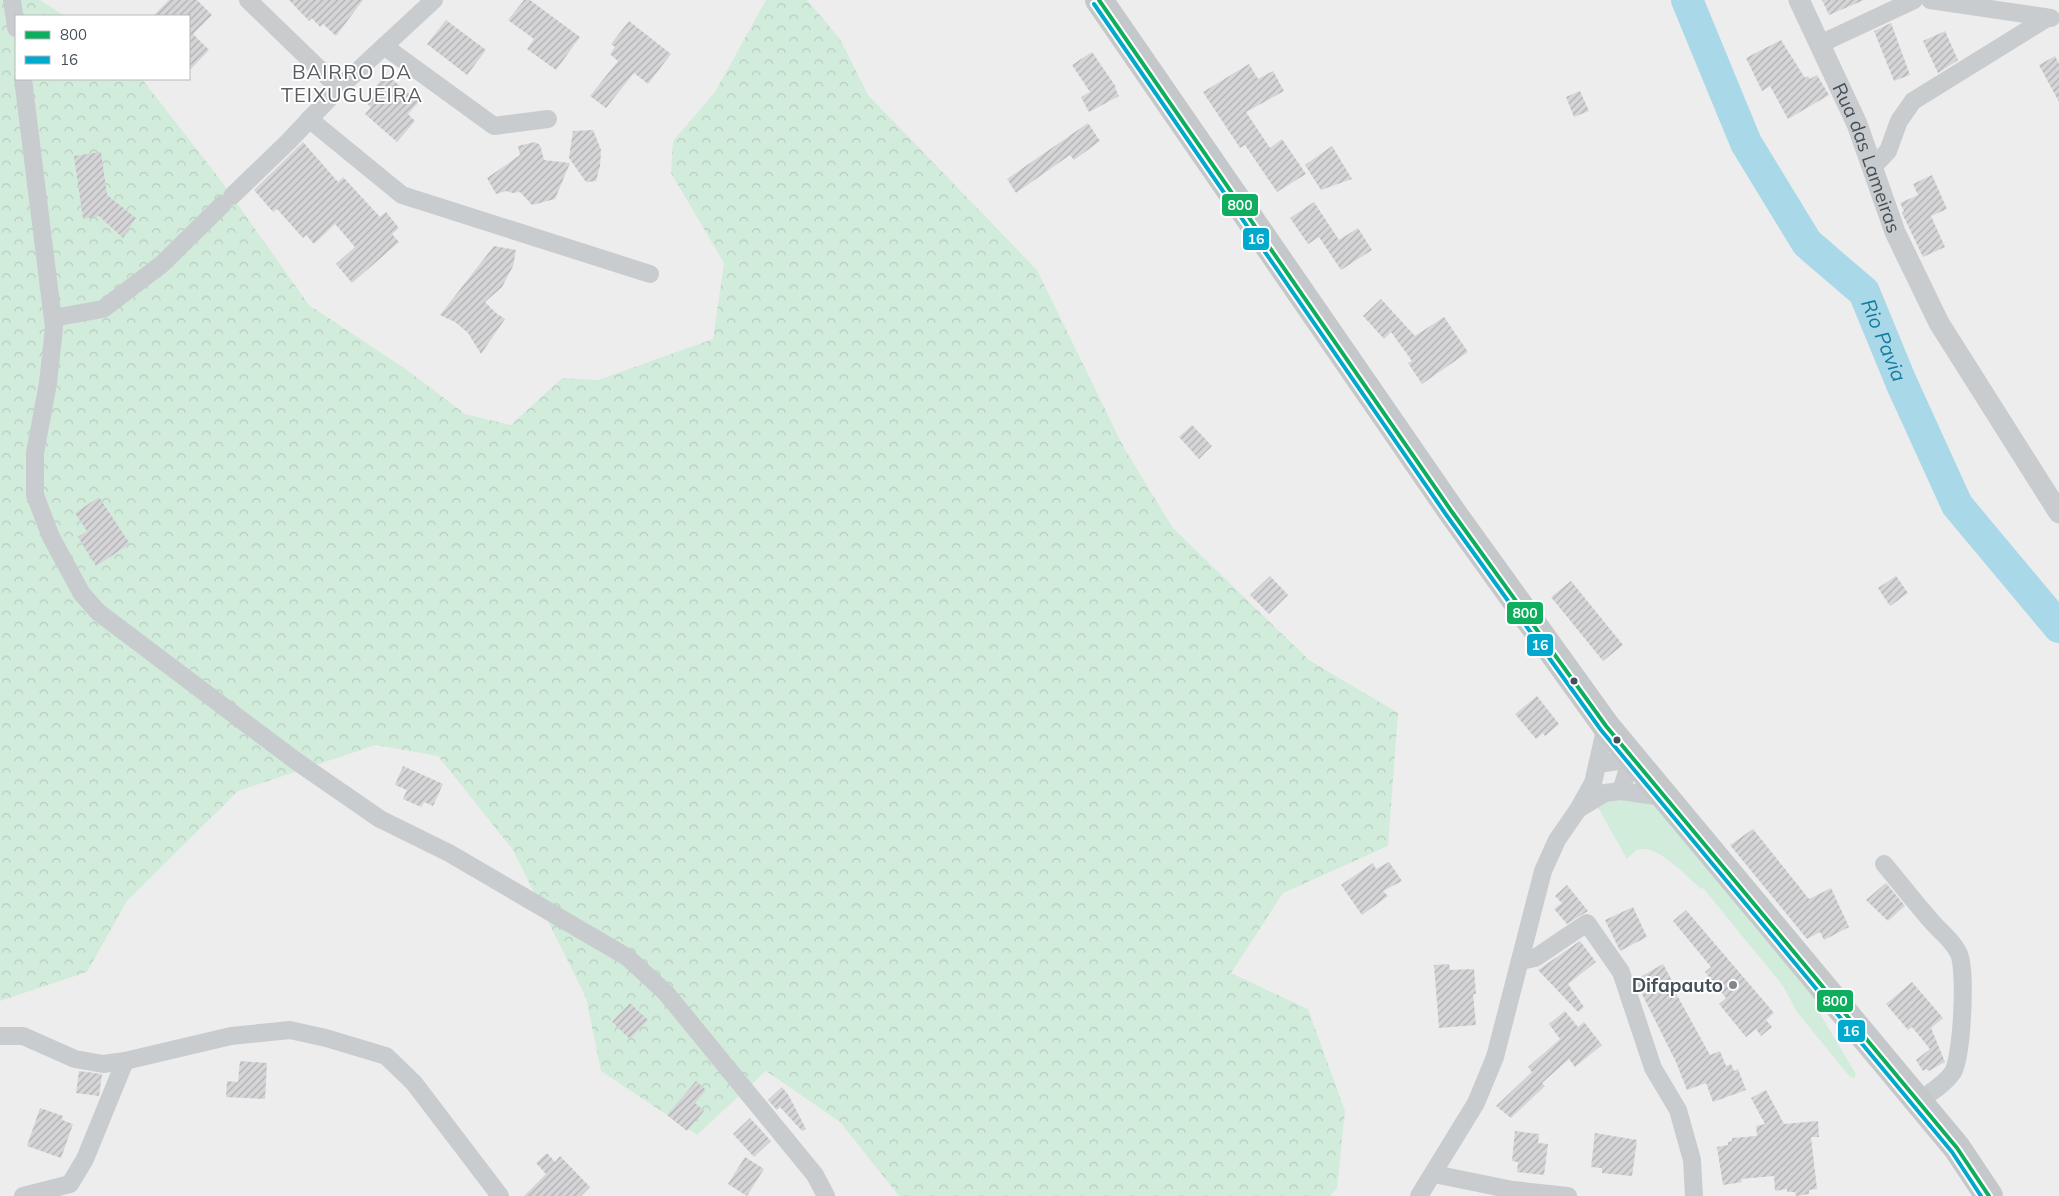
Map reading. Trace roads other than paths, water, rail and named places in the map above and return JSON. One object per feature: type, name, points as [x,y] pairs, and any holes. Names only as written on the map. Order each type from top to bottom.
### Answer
[{"type":"main road","points":[[1099,0],[1452,512],[1606,726],[1631,759],[1957,1148],[1989,1196]]},
{"type":"street","points":[[12,0],[15,21]]},
{"type":"street","points":[[248,0],[339,88]]},
{"type":"street","points":[[53,318],[103,309],[162,264],[339,88],[434,0]]},
{"type":"street","name":"Rua das Lameiras","points":[[1799,0],[1857,124],[1895,232],[1935,316],[2059,513]]},
{"type":"street","points":[[1820,44],[1914,0]]},
{"type":"street","points":[[1930,0],[2053,18]]},
{"type":"street","points":[[1872,168],[1888,151],[1898,121],[1913,100],[2053,18]]},
{"type":"street","points":[[384,46],[494,126],[548,119]]},
{"type":"street","points":[[23,80],[54,328],[48,383],[35,453],[36,495],[51,537],[82,594],[106,618],[296,761],[380,819],[448,853],[627,957],[672,1000],[814,1175],[826,1196]]},
{"type":"street","points":[[309,119],[402,195],[650,274]]},
{"type":"street","points":[[1419,1196],[1476,1104],[1495,1057],[1543,871],[1557,840],[1580,808],[1593,783],[1606,726]]},
{"type":"street","points":[[1598,764],[1631,759],[1621,791]]},
{"type":"street","points":[[1580,808],[1605,793],[1621,791],[1663,797]]},
{"type":"street","points":[[1884,864],[1933,923],[1950,940],[1959,953],[1963,967],[1962,1040],[1958,1058],[1953,1071],[1943,1084],[1918,1101]]},
{"type":"street","points":[[1520,961],[1534,958],[1587,923],[1621,972],[1653,1068],[1678,1110],[1692,1160],[1694,1196]]},
{"type":"street","points":[[0,1036],[23,1036],[75,1060],[103,1064],[125,1061],[231,1036],[290,1030],[326,1038],[386,1056],[414,1083],[500,1196]]},
{"type":"street","points":[[24,1196],[70,1184],[86,1159],[125,1061]]},
{"type":"street","points":[[1434,1174],[1513,1190],[1568,1196]]},
{"type":"waterway","name":"Rio Pavia","points":[[1687,0],[1746,143],[1807,243],[1864,292],[1901,382],[1957,505],[2059,627]]},
{"type":"place","name":"Difapauto","points":[[1733,985]]},
{"type":"district","name":"BAIRRO DA TEIXUGUEIRA","points":[[352,84]]}]
